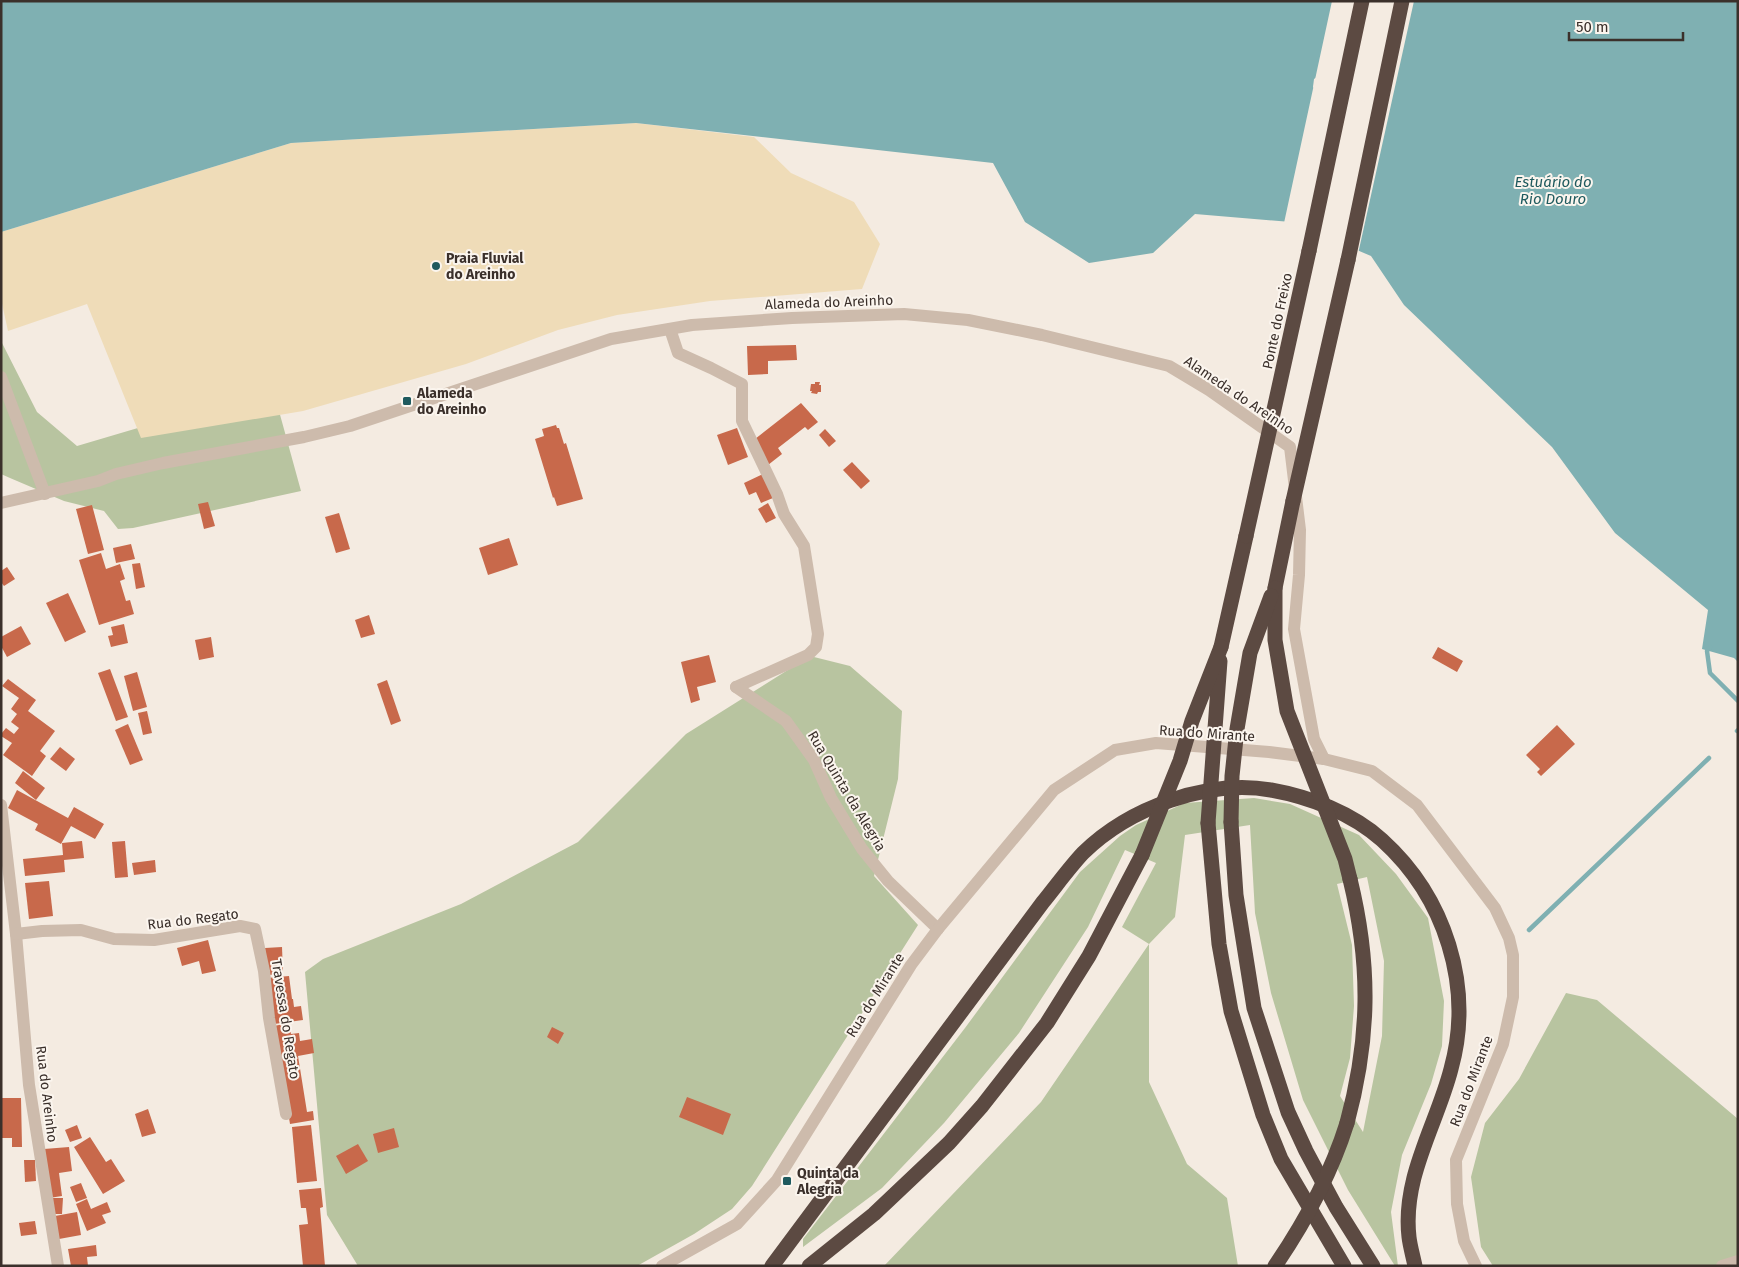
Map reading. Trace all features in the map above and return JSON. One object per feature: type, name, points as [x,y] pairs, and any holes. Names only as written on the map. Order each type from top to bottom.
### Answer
[{"type":"highway","name":"Ponte do Freixo","points":[[1221,647],[1309,251],[1362,1]]},
{"type":"highway","points":[[1373,1266],[1336,1207],[1306,1151],[1284,1103],[1254,1008],[1236,895],[1231,822],[1232,776],[1237,729],[1250,653],[1274,588],[1348,260],[1402,1]]},
{"type":"highway","points":[[1274,588],[1275,640],[1287,711],[1350,879],[1358,912],[1366,980],[1364,1039],[1347,1123],[1336,1154],[1316,1199],[1275,1266]]},
{"type":"highway","points":[[1221,647],[1208,823],[1220,953],[1232,1011],[1263,1115],[1281,1159],[1344,1266]]},
{"type":"highway","points":[[809,1266],[874,1214],[949,1143],[982,1106],[1046,1023],[1084,965],[1142,855],[1180,761],[1192,721],[1221,647]]},
{"type":"highway","points":[[772,1266],[1043,902],[1082,854],[1106,833],[1139,812],[1184,796],[1216,790],[1260,788],[1293,794],[1328,807],[1357,822],[1381,840],[1412,871],[1443,925],[1457,973],[1459,1020],[1452,1068],[1420,1159],[1410,1197],[1409,1236],[1415,1266]]},
{"type":"street","name":"Alameda do Areinho","points":[[1,503],[98,481],[116,474],[163,463],[304,437],[350,426],[612,339],[692,325],[792,318],[904,314],[968,320],[1169,366],[1209,390],[1290,446],[1300,530],[1294,629],[1314,739],[1324,759]]},
{"type":"street","name":"Rua Quinta da Alegria","points":[[670,329],[678,353],[742,384],[742,421],[777,494],[784,514],[804,546],[818,634],[816,646],[808,655],[736,687],[786,721],[814,760],[831,798],[862,849],[888,880],[938,929]]},
{"type":"street","points":[[1,377],[45,494]]},
{"type":"street","name":"Rua do Mirante","points":[[662,1266],[737,1224],[777,1180],[911,965],[938,929],[1054,790],[1115,750],[1156,743],[1269,752],[1324,759],[1372,771],[1417,805],[1495,908],[1509,938],[1513,955],[1513,997],[1503,1044],[1456,1160],[1457,1204],[1464,1241],[1476,1266]]},
{"type":"street","name":"Rua do Areinho","points":[[1,805],[16,934],[29,1085],[58,1266]]},
{"type":"street","name":"Rua do Regato","points":[[16,934],[42,930],[81,930],[114,939],[154,940],[240,926],[255,929]]},
{"type":"street","name":"Travessa do Regato","points":[[255,929],[264,971],[269,1018],[286,1114]]},
{"type":"street","points":[[1722,1266],[1738,1261]]},
{"type":"green space","points":[[1,341],[37,412],[77,446],[148,425],[279,411],[301,491],[133,528],[118,529],[104,511],[64,501],[1,474]]},
{"type":"green space","points":[[810,656],[850,666],[902,711],[898,779],[874,876],[918,925],[752,1186],[732,1209],[694,1234],[637,1266],[358,1266],[327,1215],[305,972],[323,959],[461,904],[578,842],[686,734]]},
{"type":"green space","points":[[1254,798],[1290,804],[1359,835],[1396,874],[1428,918],[1444,1001],[1442,1046],[1431,1084],[1402,1155],[1391,1212],[1398,1266],[1395,1266],[1348,1190],[1303,1100],[1271,993],[1255,913],[1250,825],[1185,835],[1175,917],[1149,944],[1122,927],[1156,863],[1125,850],[1088,927],[1019,1033],[944,1123],[882,1188],[803,1247],[803,1239],[965,1028],[1080,872],[1120,836],[1136,825],[1185,803]],"holes":[[[1367,877],[1384,961],[1382,1036],[1363,1132],[1340,1096],[1350,1058],[1354,1006],[1352,945],[1337,884]]]},
{"type":"green space","points":[[1149,944],[1149,1082],[1187,1164],[1227,1198],[1238,1266],[884,1266],[1041,1102]]},
{"type":"green space","points":[[1566,993],[1597,1000],[1738,1119],[1738,1266],[1493,1266],[1481,1247],[1471,1177],[1485,1123],[1519,1079]]},
{"type":"sand","name":"Praia Fluvial do Areinho","points":[[636,123],[754,137],[791,173],[854,202],[880,244],[862,289],[710,301],[617,315],[558,330],[466,364],[303,411],[141,438],[87,304],[8,331],[1,299],[1,232],[291,143]]},
{"type":"water","name":"Estuário do Rio Douro","points":[[1,1],[1738,1],[1738,662],[1734,658],[1702,649],[1708,610],[1615,533],[1552,447],[1404,305],[1371,256],[1291,222],[1195,214],[1153,253],[1089,263],[1025,222],[993,163],[636,123],[291,143],[1,232]],"holes":[[[1321,74],[1387,89],[1383,108],[1318,93],[1313,87],[1314,79]]]},
{"type":"pier","points":[[1332,1],[1414,1],[1358,254],[1291,224],[1284,223]],"holes":[[[1322,77],[1386,91],[1383,106],[1319,91],[1315,86],[1317,80]]]},
{"type":"building","points":[[796,345],[797,360],[768,361],[768,374],[748,375],[747,346]]},
{"type":"building","points":[[815,382],[820,382],[819,385],[821,385],[821,392],[817,394],[810,391],[811,384],[815,384]]},
{"type":"building","points":[[801,403],[818,422],[808,430],[805,427],[778,448],[782,454],[768,465],[755,439]]},
{"type":"building","points":[[556,425],[559,428],[564,444],[566,443],[583,499],[557,506],[535,439],[544,436],[542,429]]},
{"type":"building","points":[[737,428],[748,457],[728,465],[717,435]]},
{"type":"building","points":[[825,429],[836,441],[829,447],[819,435]]},
{"type":"building","points":[[852,462],[870,481],[861,489],[843,470]]},
{"type":"building","points":[[763,474],[773,498],[761,503],[756,492],[749,495],[744,483]]},
{"type":"building","points":[[208,502],[215,526],[204,529],[198,504]]},
{"type":"building","points":[[768,503],[776,518],[766,523],[758,509]]},
{"type":"building","points":[[92,505],[104,550],[88,554],[76,509]]},
{"type":"building","points":[[339,513],[350,549],[336,553],[325,517]]},
{"type":"building","points":[[509,538],[518,565],[488,575],[479,548]]},
{"type":"building","points":[[131,544],[135,559],[116,563],[113,548]]},
{"type":"building","points":[[101,553],[106,569],[120,564],[125,579],[120,581],[126,601],[130,600],[134,614],[99,625],[79,560]]},
{"type":"building","points":[[140,563],[145,587],[136,589],[132,564]]},
{"type":"building","points":[[7,567],[15,579],[4,586],[1,582],[1,571]]},
{"type":"building","points":[[68,593],[86,632],[65,642],[46,603]]},
{"type":"building","points":[[369,615],[375,634],[361,638],[355,620]]},
{"type":"building","points":[[124,624],[128,643],[111,647],[108,636],[113,635],[111,627]]},
{"type":"building","points":[[21,626],[31,644],[7,657],[1,646],[1,637]]},
{"type":"building","points":[[211,637],[214,657],[199,660],[195,640]]},
{"type":"building","points":[[1438,647],[1463,661],[1457,672],[1432,658]]},
{"type":"building","points":[[709,655],[716,682],[697,687],[700,700],[691,703],[681,662]]},
{"type":"building","points":[[110,669],[128,717],[116,721],[98,673]]},
{"type":"building","points":[[137,672],[147,707],[133,711],[124,676]]},
{"type":"building","points":[[8,679],[36,700],[28,711],[55,731],[40,751],[46,756],[32,776],[3,755],[12,743],[1,736],[1,734],[6,728],[14,734],[19,728],[11,722],[17,714],[11,709],[19,698],[2,686]]},
{"type":"building","points":[[387,680],[401,721],[391,725],[377,684]]},
{"type":"building","points":[[147,711],[152,733],[143,735],[138,713]]},
{"type":"building","points":[[128,724],[143,760],[130,765],[115,730]]},
{"type":"building","points":[[1557,725],[1575,744],[1541,776],[1537,772],[1540,769],[1526,755]]},
{"type":"building","points":[[60,747],[75,759],[66,771],[50,759]]},
{"type":"building","points":[[23,771],[45,788],[36,800],[15,783]]},
{"type":"building","points":[[17,790],[68,818],[74,807],[104,824],[95,839],[71,826],[61,844],[35,830],[38,824],[8,808]]},
{"type":"building","points":[[82,841],[84,858],[64,860],[65,872],[25,876],[23,859],[63,855],[62,843]]},
{"type":"building","points":[[125,841],[128,877],[115,878],[112,842]]},
{"type":"building","points":[[155,860],[156,872],[134,875],[132,863]]},
{"type":"building","points":[[49,881],[53,916],[29,919],[25,883]]},
{"type":"building","points":[[208,940],[216,971],[202,974],[199,961],[182,966],[177,948]]},
{"type":"building","points":[[282,947],[283,974],[267,975],[265,948]]},
{"type":"building","points":[[289,976],[294,1007],[301,1006],[303,1020],[274,1024],[267,978]]},
{"type":"building","points":[[289,1023],[291,1034],[299,1033],[300,1041],[312,1039],[314,1053],[298,1056],[307,1112],[313,1111],[314,1120],[290,1124],[274,1026]]},
{"type":"building","points":[[552,1027],[564,1033],[558,1044],[547,1037]]},
{"type":"building","points":[[687,1097],[731,1114],[723,1135],[679,1117]]},
{"type":"building","points":[[1,1098],[21,1098],[22,1147],[12,1147],[12,1138],[1,1138]]},
{"type":"building","points":[[148,1109],[156,1133],[142,1137],[135,1114]]},
{"type":"building","points":[[77,1125],[82,1138],[70,1142],[65,1130]]},
{"type":"building","points":[[311,1125],[317,1181],[297,1183],[292,1127]]},
{"type":"building","points":[[394,1128],[399,1147],[378,1153],[373,1134]]},
{"type":"building","points":[[90,1137],[106,1162],[111,1159],[125,1181],[103,1194],[74,1147]]},
{"type":"building","points":[[358,1144],[368,1161],[346,1174],[336,1156]]},
{"type":"building","points":[[69,1147],[72,1171],[59,1173],[62,1196],[49,1198],[44,1149]]},
{"type":"building","points":[[24,1160],[35,1160],[36,1181],[25,1182]]},
{"type":"building","points":[[81,1183],[87,1198],[76,1202],[70,1187]]},
{"type":"building","points":[[321,1188],[323,1207],[320,1208],[325,1266],[303,1266],[299,1225],[308,1224],[306,1208],[301,1208],[299,1190]]},
{"type":"building","points":[[53,1198],[63,1198],[62,1214],[52,1214]]},
{"type":"building","points":[[87,1199],[91,1209],[107,1202],[111,1212],[102,1215],[106,1223],[87,1231],[76,1204]]},
{"type":"building","points":[[77,1212],[81,1235],[59,1239],[55,1216]]},
{"type":"building","points":[[35,1221],[37,1234],[21,1236],[19,1223]]},
{"type":"building","points":[[96,1245],[97,1256],[87,1257],[88,1266],[71,1266],[68,1249]]},
{"type":"waterway","points":[[1710,647],[1707,651],[1710,673],[1738,701]]},
{"type":"waterway","points":[[1529,930],[1709,758]]},
{"type":"place","name":"Praia Fluvial do Areinho","points":[[436,266]]},
{"type":"place","name":"Alameda do Areinho","points":[[407,401]]},
{"type":"place","name":"Quinta da Alegria","points":[[787,1181]]}]
